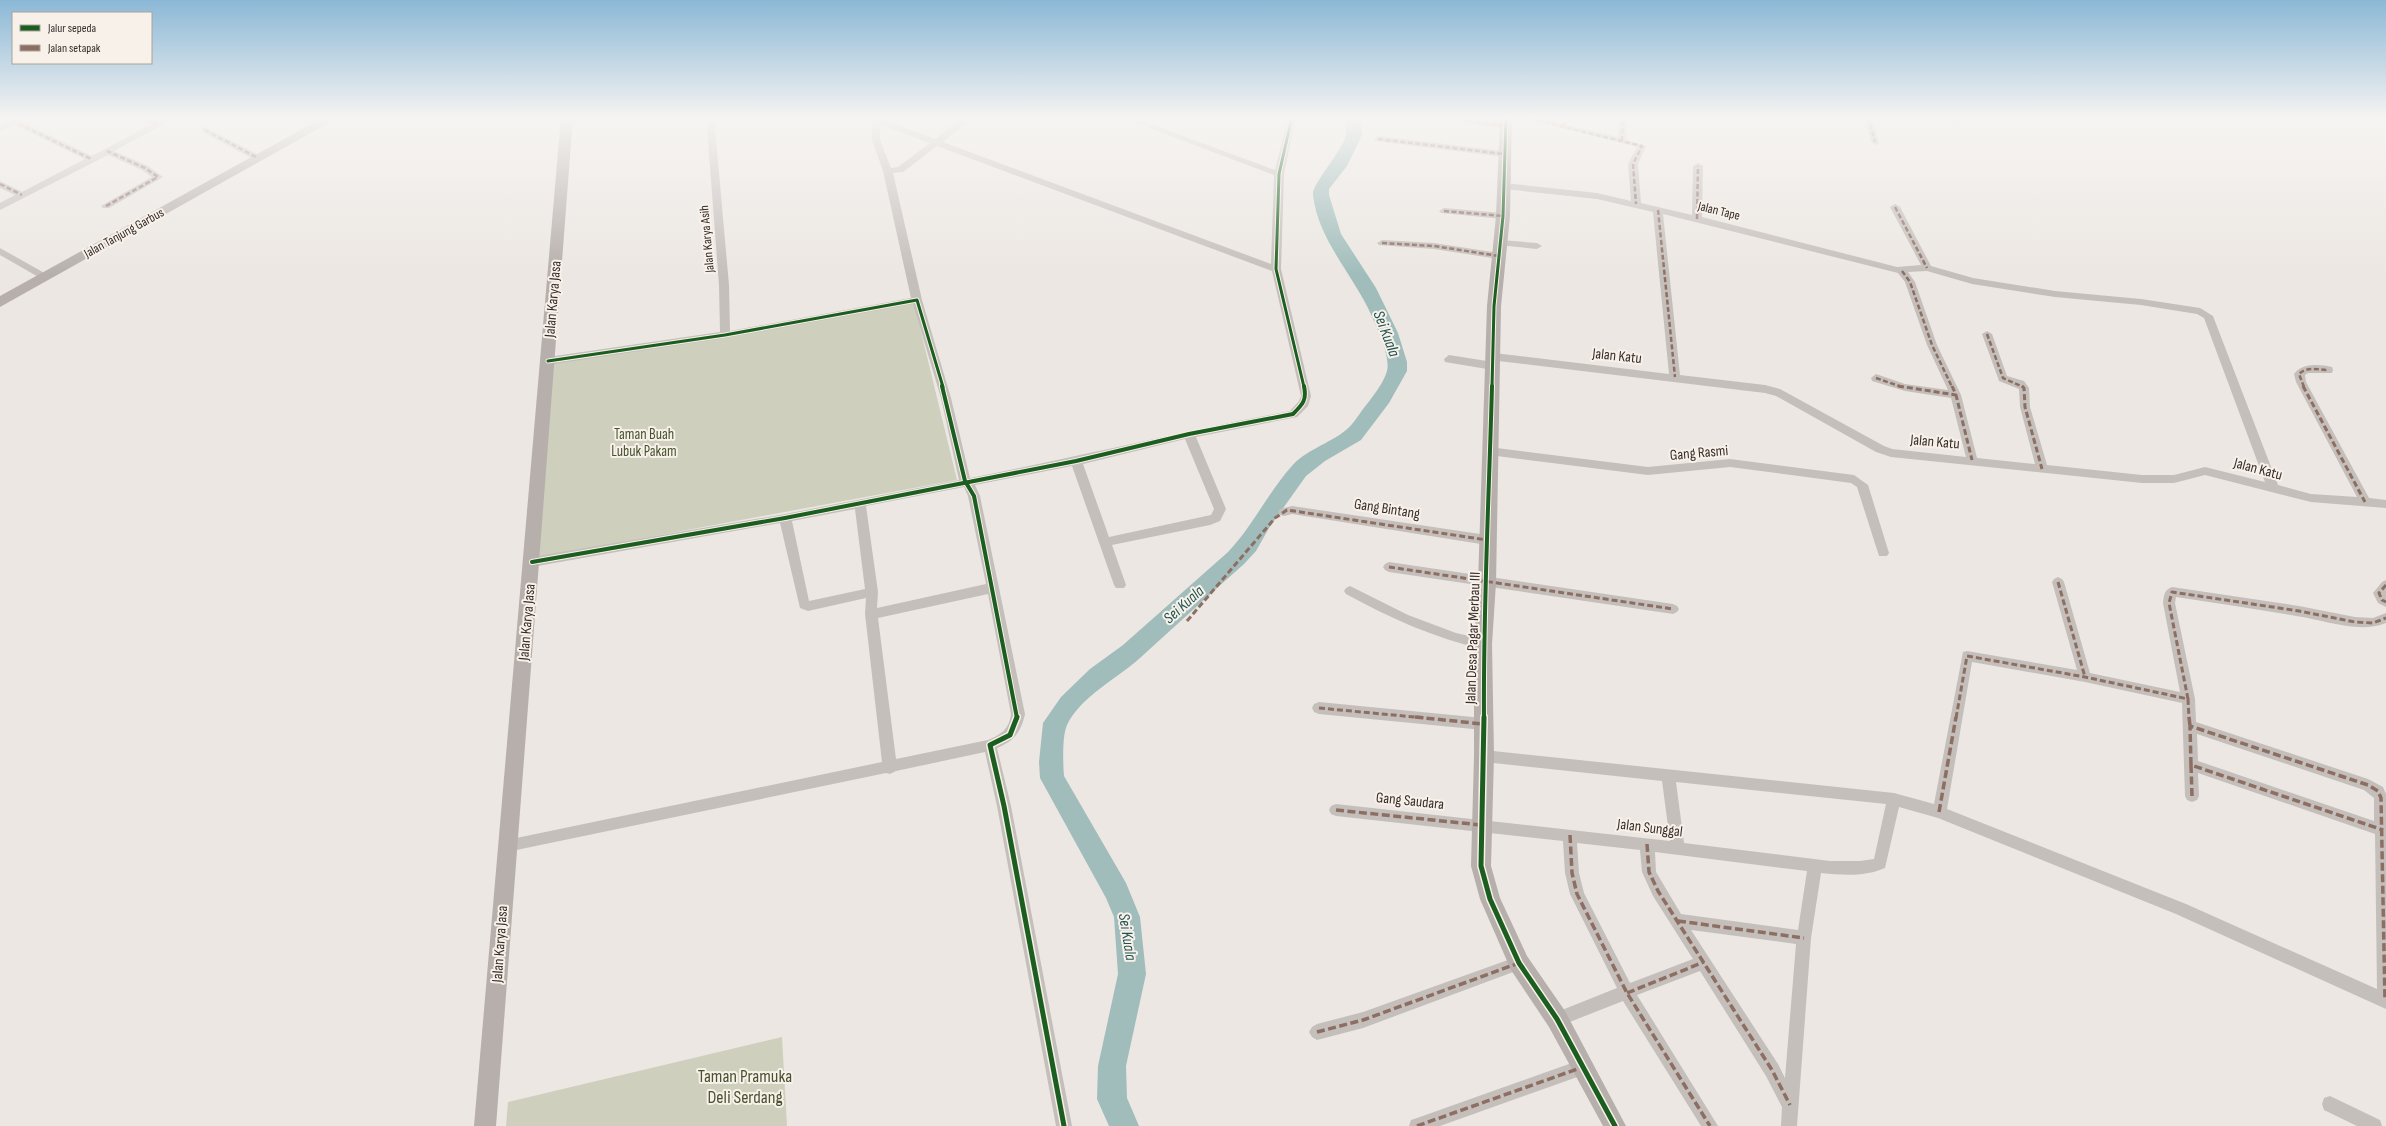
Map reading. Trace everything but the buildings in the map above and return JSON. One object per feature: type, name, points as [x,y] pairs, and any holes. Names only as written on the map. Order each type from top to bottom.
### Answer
[{"type":"street","points":[[0,207],[71,170]]},
{"type":"street","points":[[106,206],[158,177],[147,170]]},
{"type":"street","name":"Jalan Tanjung Garbus","points":[[0,302],[237,170]]},
{"type":"street","name":"Jalan Karya Jasa","points":[[485,1126],[564,170]]},
{"type":"street","name":"Jalan Karya Asih","points":[[714,170],[724,285],[725,335]]},
{"type":"street","points":[[507,846],[890,768],[990,746],[1010,736],[1016,726],[1018,714],[991,588],[974,496],[965,482],[946,398],[917,300],[888,171],[901,170]]},
{"type":"street","points":[[1007,170],[1276,269]]},
{"type":"street","points":[[1267,170],[1279,174]]},
{"type":"street","points":[[532,562],[785,518],[1076,461],[1189,434],[1293,414],[1304,403],[1306,396],[1276,269],[1280,170]]},
{"type":"street","name":"Jalan Desa Pagar Merbau III","points":[[1504,170],[1503,216],[1494,306],[1489,452],[1487,583],[1483,644],[1484,756],[1481,866],[1490,899],[1519,963],[1557,1018],[1615,1126]]},
{"type":"street","points":[[1633,170],[1636,204]]},
{"type":"street","points":[[1697,219],[1698,170]]},
{"type":"street","points":[[0,184],[22,195]]},
{"type":"street","name":"Jalan Tape","points":[[1504,186],[1598,196],[1906,270],[1927,268]]},
{"type":"street","points":[[1895,207],[1927,268],[1964,279],[2008,287],[2055,294],[2185,307],[2204,313],[2208,316],[2274,488]]},
{"type":"street","points":[[1658,210],[1675,377]]},
{"type":"street","points":[[1444,211],[1503,216]]},
{"type":"street","points":[[1382,243],[1500,249],[1537,246]]},
{"type":"street","points":[[0,250],[45,277]]},
{"type":"street","points":[[1906,270],[1932,344],[1956,395],[1972,460]]},
{"type":"street","points":[[548,361],[725,335],[917,300]]},
{"type":"street","points":[[1987,334],[2003,378],[2020,384],[2024,388],[2025,407],[2042,469]]},
{"type":"street","name":"Jalan Katu","points":[[1449,359],[1675,377],[1752,386],[1776,392],[1880,450],[1891,453],[1972,460],[2142,479],[2174,479],[2212,472],[2311,498],[2386,504]]},
{"type":"street","points":[[2328,370],[2306,369],[2301,371],[2299,374],[2301,382],[2365,502]]},
{"type":"street","points":[[1876,378],[1887,383],[1915,389],[1956,395]]},
{"type":"street","points":[[1106,542],[1210,521],[1219,514],[1220,509],[1189,434]]},
{"type":"street","name":"Gang Rasmi","points":[[1489,452],[1648,471],[1730,463],[1854,479],[1862,485],[1883,553]]},
{"type":"street","points":[[1076,461],[1120,585]]},
{"type":"street","points":[[860,503],[872,592],[871,614],[890,768]]},
{"type":"street","name":"Gang Bintang","points":[[1284,512],[1292,510],[1487,540]]},
{"type":"street","points":[[785,518],[804,605],[808,606],[872,592]]},
{"type":"street","points":[[1390,567],[1487,583],[1673,609]]},
{"type":"street","points":[[2058,582],[2085,677]]},
{"type":"street","points":[[2386,585],[2379,593],[2382,600],[2386,602]]},
{"type":"street","points":[[871,614],[991,588]]},
{"type":"street","points":[[1350,591],[1404,618],[1455,638],[1483,644]]},
{"type":"street","points":[[2192,796],[2188,699],[2169,603],[2170,594],[2172,592],[2299,611],[2355,622],[2373,623],[2386,618]]},
{"type":"street","points":[[1939,812],[1967,656],[2085,677],[2188,699]]},
{"type":"street","points":[[1319,708],[1385,716],[1483,724]]},
{"type":"street","points":[[1484,756],[1894,799],[1939,812],[2195,915],[2386,1001],[2383,830],[2381,798],[2378,791],[2368,785],[2190,726]]},
{"type":"street","points":[[990,746],[1004,806],[1064,1126]]},
{"type":"street","points":[[2191,765],[2383,830]]},
{"type":"street","points":[[1668,776],[1678,848]]},
{"type":"street","name":"Jalan Sunggal","points":[[1481,825],[1678,848],[1719,851],[1815,865],[1850,868],[1877,865],[1884,854],[1894,799]]},
{"type":"street","name":"Gang Saudara","points":[[1336,810],[1481,825]]},
{"type":"street","points":[[1570,835],[1572,873],[1577,894],[1627,993],[1710,1126]]},
{"type":"street","points":[[1647,844],[1650,872],[1653,882],[1772,1070],[1790,1105]]},
{"type":"street","points":[[1789,1126],[1804,938],[1815,865]]},
{"type":"street","points":[[1678,921],[1804,938]]},
{"type":"street","points":[[1557,1018],[1627,993],[1704,962]]},
{"type":"street","points":[[1317,1032],[1363,1020],[1519,963]]},
{"type":"street","points":[[1417,1126],[1583,1067]]},
{"type":"street","points":[[2330,1104],[2374,1126]]},
{"type":"green space","name":"Taman Buah Lubuk Pakam","points":[[914,303],[957,480],[537,558],[552,363]]},
{"type":"green space","name":"Taman Pramuka Deli Serdang","points":[[782,1037],[787,1126],[506,1126],[508,1102]]},
{"type":"waterway","name":"Sei Kuala","points":[[1124,1126],[1112,1099],[1112,1066],[1125,1014],[1132,974],[1127,917],[1117,892],[1052,778],[1051,762],[1055,723],[1069,704],[1098,676],[1131,652],[1168,617],[1236,558],[1248,545],[1261,522],[1299,471],[1318,456],[1354,435],[1382,398],[1397,371],[1397,362],[1389,333],[1367,288],[1332,234],[1321,195],[1321,188],[1336,170]]},
{"type":"marked path","points":[[106,206],[158,177],[147,170]]},
{"type":"marked path","points":[[1633,170],[1636,204]]},
{"type":"marked path","points":[[1697,219],[1698,170]]},
{"type":"marked path","points":[[0,184],[22,195]]},
{"type":"marked path","points":[[1895,207],[1927,268]]},
{"type":"marked path","points":[[1658,210],[1675,377]]},
{"type":"marked path","points":[[1444,211],[1503,216]]},
{"type":"marked path","points":[[1382,243],[1434,246],[1499,256]]},
{"type":"marked path","points":[[1902,271],[1910,282],[1932,345],[1956,395],[1972,460]]},
{"type":"marked path","points":[[1987,334],[2003,378],[2020,384],[2024,388],[2025,407],[2042,469]]},
{"type":"marked path","points":[[2328,370],[2308,369],[2299,374],[2301,382],[2365,502]]},
{"type":"marked path","points":[[1876,378],[1905,388],[1956,395]]},
{"type":"marked path","points":[[1187,621],[1275,518],[1287,510],[1487,540]]},
{"type":"marked path","points":[[1389,567],[1487,583],[1673,609]]},
{"type":"marked path","points":[[2058,582],[2085,677]]},
{"type":"marked path","points":[[2386,585],[2379,593],[2382,600],[2386,602]]},
{"type":"marked path","points":[[2188,699],[2169,603],[2170,594],[2172,592],[2299,611],[2355,622],[2373,623],[2386,618]]},
{"type":"marked path","points":[[1939,812],[1967,656],[2085,677],[2188,699],[2190,726]]},
{"type":"marked path","points":[[1319,708],[1483,724]]},
{"type":"marked path","points":[[2191,765],[2190,726],[2368,785],[2378,791],[2381,798],[2385,1000]]},
{"type":"marked path","points":[[2192,796],[2191,765],[2383,830]]},
{"type":"marked path","points":[[1336,810],[1481,825]]},
{"type":"marked path","points":[[1570,835],[1572,873],[1577,894],[1627,993],[1710,1126]]},
{"type":"marked path","points":[[1647,844],[1649,872],[1658,891],[1772,1070],[1790,1105]]},
{"type":"marked path","points":[[1678,921],[1804,938]]},
{"type":"marked path","points":[[1627,993],[1704,962]]},
{"type":"marked path","points":[[1317,1032],[1363,1020],[1519,963]]},
{"type":"marked path","points":[[1417,1126],[1583,1067]]},
{"type":"cycle path","points":[[532,562],[785,518],[1076,461],[1189,434],[1293,414],[1304,403],[1306,396],[1276,269],[1280,170]]},
{"type":"cycle path","points":[[1504,170],[1503,216],[1494,306],[1487,583],[1483,644],[1484,756],[1481,866],[1490,899],[1519,963],[1557,1019],[1615,1126]]},
{"type":"cycle path","points":[[548,361],[725,335],[917,300],[946,398],[965,481],[971,488],[974,496],[1018,714],[1015,727],[1010,735],[990,745],[1004,806],[1064,1126]]}]
